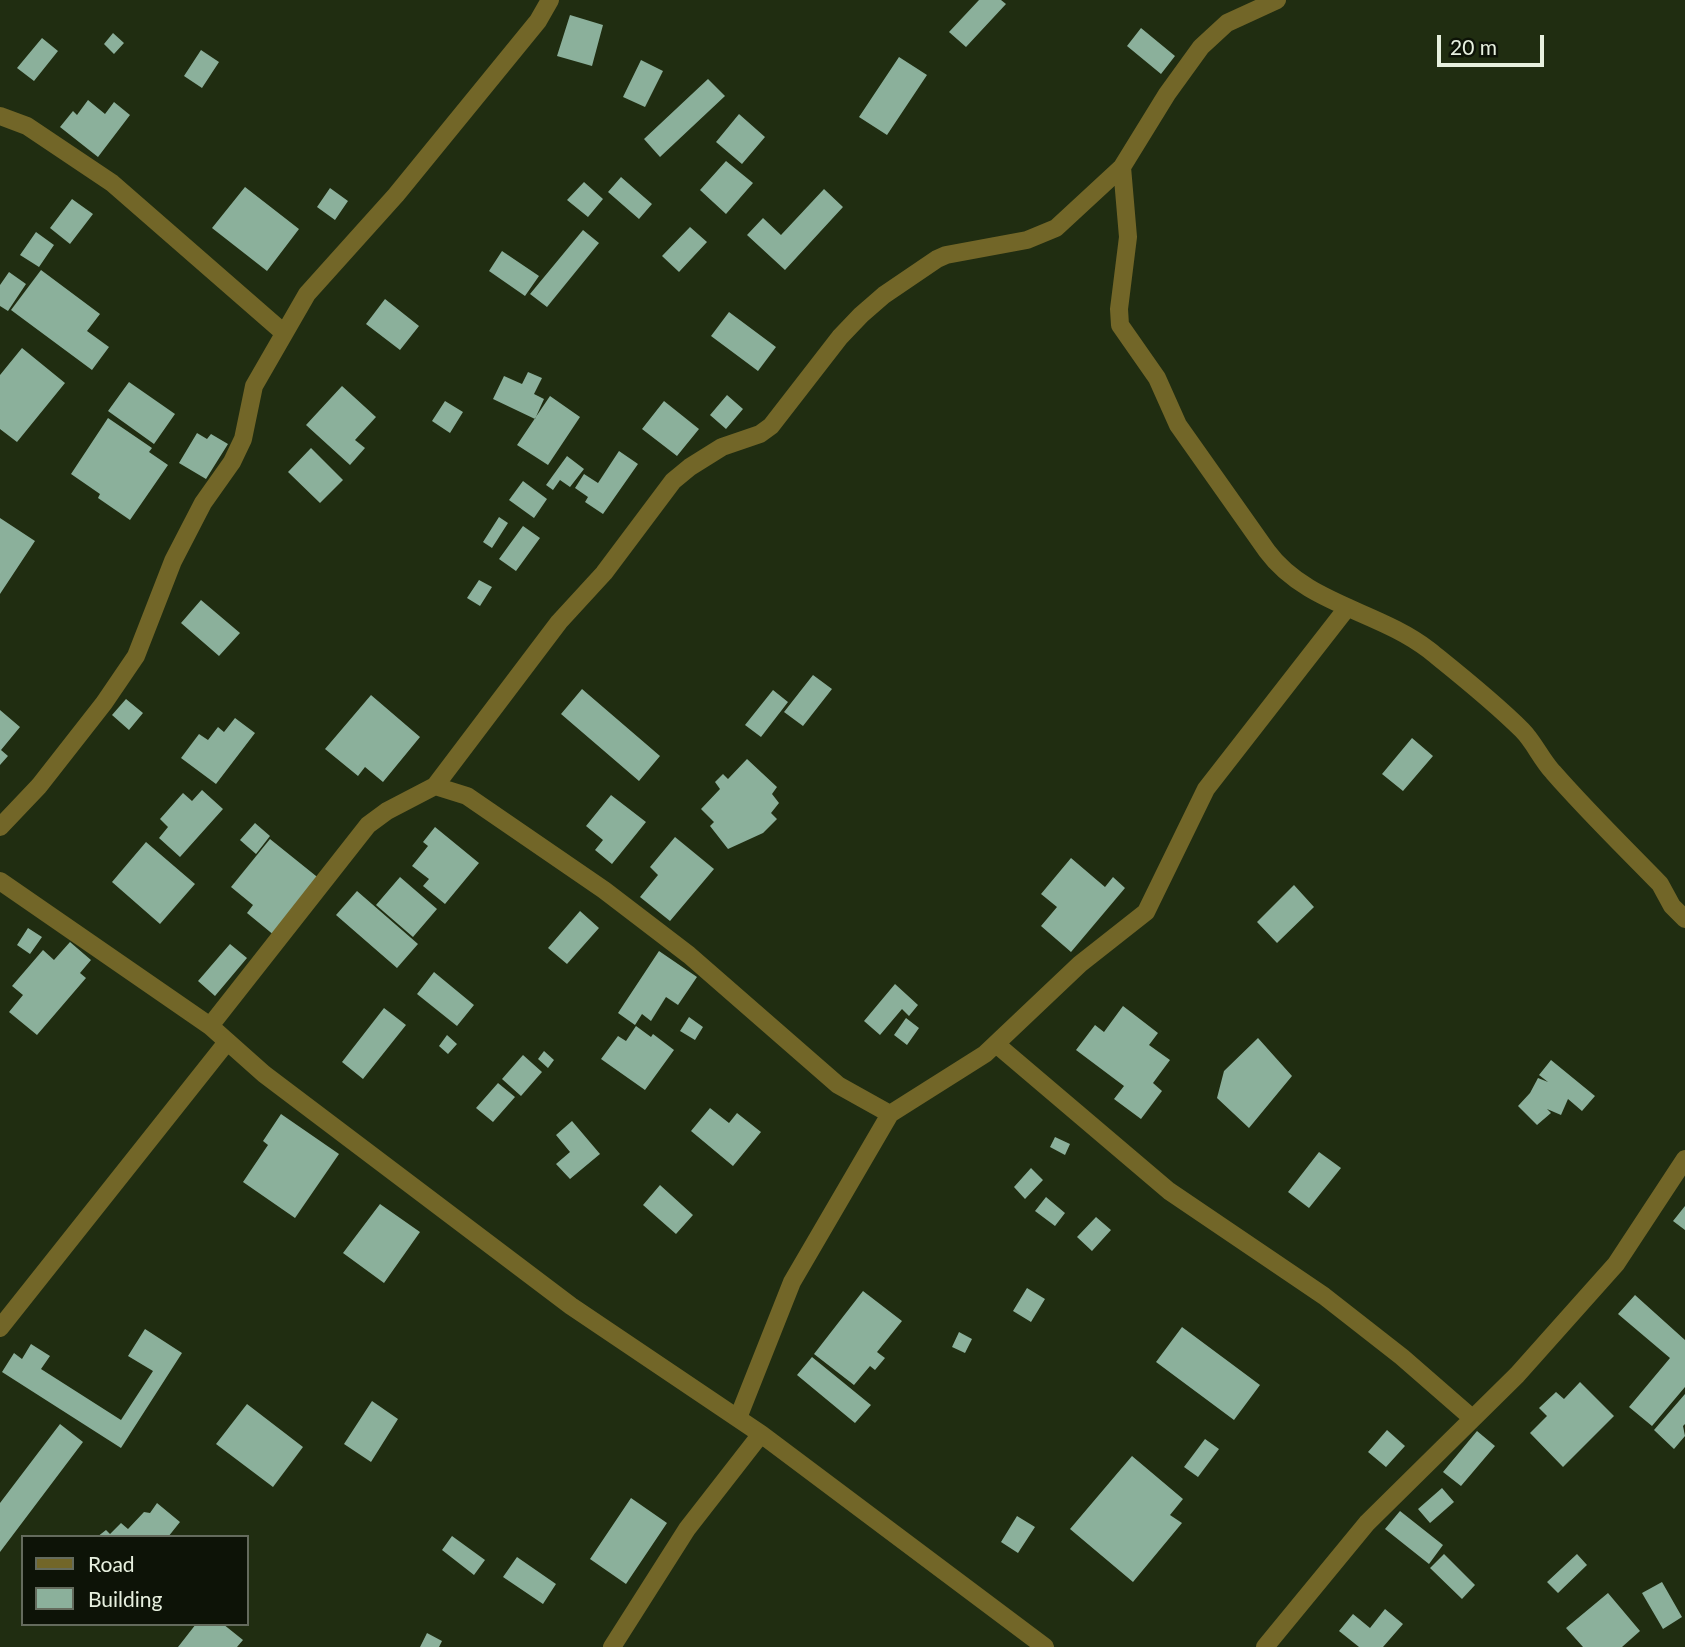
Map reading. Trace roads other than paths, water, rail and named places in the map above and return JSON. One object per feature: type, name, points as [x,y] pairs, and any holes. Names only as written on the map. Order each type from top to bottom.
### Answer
[{"type":"street","points":[[0,827],[39,786],[104,703],[136,656],[173,561],[203,503],[232,461],[243,439],[254,386],[307,294],[396,195],[538,21],[550,0]]},
{"type":"street","points":[[210,1027],[368,825],[387,811],[435,786],[559,622],[604,573],[673,481],[722,447],[760,434],[771,426],[840,337],[884,295],[946,255],[1027,240],[1056,228],[1122,167],[1200,47],[1227,23],[1277,0]]},
{"type":"street","points":[[0,116],[27,126],[111,183],[284,332]]},
{"type":"street","points":[[1122,167],[1128,237],[1119,325],[1157,378],[1178,425],[1277,565],[1332,601],[1406,635],[1426,648],[1521,729],[1551,770],[1660,884],[1672,906],[1685,919]]},
{"type":"street","points":[[738,1418],[792,1282],[890,1114],[985,1054],[1080,964],[1146,912],[1206,789],[1348,608]]},
{"type":"street","points":[[435,786],[467,796],[604,890],[688,955],[838,1085],[890,1114]]},
{"type":"street","points":[[0,881],[210,1027],[264,1074],[571,1306],[761,1434],[1045,1647]]},
{"type":"street","points":[[0,1328],[227,1042]]},
{"type":"street","points":[[996,1044],[1169,1191],[1324,1296],[1402,1357],[1472,1418]]},
{"type":"street","points":[[1265,1647],[1367,1523],[1517,1376],[1616,1264],[1685,1159]]},
{"type":"street","points":[[612,1647],[687,1530],[761,1434]]}]
